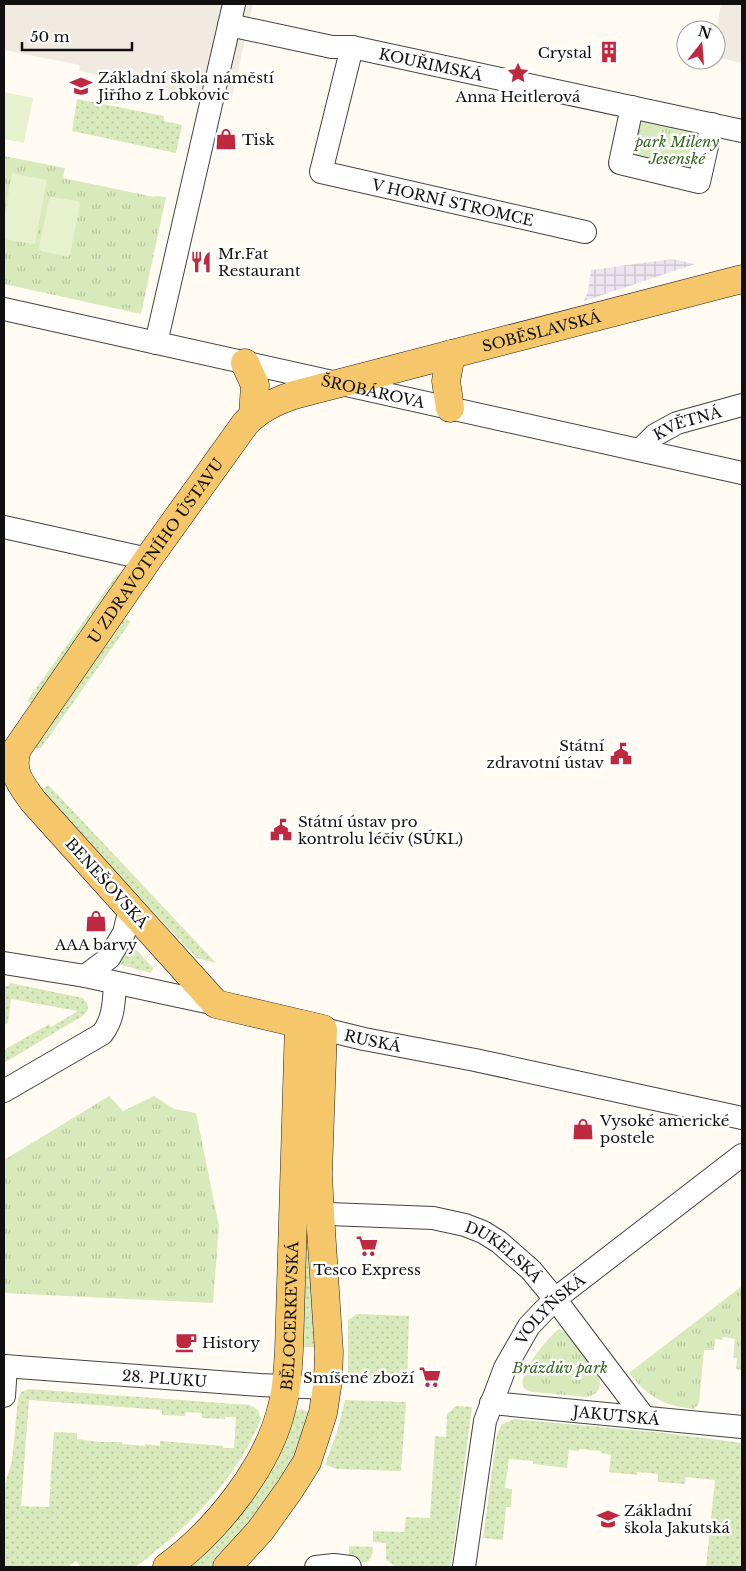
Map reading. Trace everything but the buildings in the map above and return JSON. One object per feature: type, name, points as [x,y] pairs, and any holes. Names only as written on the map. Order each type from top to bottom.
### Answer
[{"type":"main road","name":"SOBĚSLAVSKÁ","points":[[339,384],[742,279]]},
{"type":"main road","points":[[450,408],[446,381],[451,354]]},
{"type":"main road","points":[[245,363],[255,385],[253,416]]},
{"type":"main road","name":"U ZDRAVOTNÍHO ÚSTAVU","points":[[9,764],[23,739],[148,559],[245,424],[253,416],[278,401],[339,384]]},
{"type":"main road","name":"BENEŠOVSKÁ","points":[[9,764],[33,801],[216,1004]]},
{"type":"main road","name":"RUSKÁ","points":[[216,1004],[311,1026]]},
{"type":"main road","name":"BĚLOCERKEVSKÁ","points":[[167,1567],[204,1534],[240,1491],[266,1449],[277,1425],[286,1386],[290,1339],[307,1213],[311,1026]]},
{"type":"main road","name":"BĚLOCERKEVSKÁ","points":[[227,1567],[260,1531],[290,1489],[307,1462],[320,1422],[327,1388],[329,1352],[307,1213]]},
{"type":"street","name":"KOUŘIMSKÁ","points":[[232,14],[332,47],[352,47],[742,130]]},
{"type":"street","points":[[156,343],[232,14]]},
{"type":"street","name":"V HORNÍ STROMCE","points":[[352,47],[321,172],[585,232]]},
{"type":"street","points":[[632,107],[620,164],[699,182],[712,124]]},
{"type":"street","name":"ŠROBÁROVA","points":[[4,309],[742,473]]},
{"type":"street","name":"KVĚTNÁ","points":[[640,450],[655,435],[677,423],[742,405]]},
{"type":"street","points":[[4,527],[148,559]]},
{"type":"street","points":[[85,976],[109,958],[124,933],[130,909]]},
{"type":"street","name":"RUSKÁ","points":[[4,963],[85,976],[216,1004]]},
{"type":"street","points":[[4,1091],[102,1034],[111,1018],[115,982]]},
{"type":"street","name":"RUSKÁ","points":[[311,1026],[358,1038],[475,1060],[742,1118]]},
{"type":"street","name":"VOLYŇSKÁ","points":[[464,1567],[485,1422],[505,1368],[529,1326],[555,1299],[742,1154]]},
{"type":"street","name":"DUKELSKÁ","points":[[307,1213],[418,1217],[452,1221],[482,1232],[499,1242],[531,1270],[644,1416]]},
{"type":"street","points":[[4,1396],[5,1366]]},
{"type":"street","name":"28. PLUKU","points":[[5,1366],[327,1388]]},
{"type":"street","name":"JAKUTSKÁ","points":[[492,1403],[644,1416],[742,1427]]},
{"type":"street","points":[[316,1567],[334,1565],[350,1567]]},
{"type":"shaded area","points":[[4,4],[253,4],[231,102],[79,71],[80,65],[4,50]]},
{"type":"shaded area","points":[[721,4],[742,4],[742,63],[726,59],[726,20],[718,20]]},
{"type":"shaded area","points":[[672,259],[695,264],[584,301],[588,291],[591,270]]},
{"type":"green space","points":[[4,92],[33,98],[24,143],[4,139]]},
{"type":"green space","points":[[77,99],[164,116],[164,121],[182,125],[176,153],[72,131]]},
{"type":"green space","name":"park Mileny Jesenské","points":[[641,122],[701,135],[696,162],[689,171],[636,157],[634,148]]},
{"type":"green space","points":[[4,156],[65,168],[63,178],[154,197],[166,197],[141,314],[4,284]]},
{"type":"green space","points":[[12,173],[47,180],[35,244],[4,239],[4,218]]},
{"type":"green space","points":[[51,197],[78,201],[80,204],[70,255],[68,257],[41,251],[39,248]]},
{"type":"green space","points":[[118,573],[123,577],[33,704],[27,701]]},
{"type":"green space","points":[[122,619],[131,621],[41,748],[36,748],[38,740]]},
{"type":"green space","points":[[48,785],[216,963],[197,958],[49,801],[42,790]]},
{"type":"green space","points":[[131,944],[153,968],[151,973],[118,964]]},
{"type":"green space","points":[[10,983],[83,998],[87,1003],[88,1009],[84,1015],[4,1063],[4,1050],[49,1024],[51,1027],[78,1011],[11,999],[8,1023],[4,1025],[4,986],[9,986]]},
{"type":"green space","points":[[109,1096],[123,1111],[154,1096],[174,1109],[196,1113],[219,1226],[213,1303],[4,1293],[4,1160]]},
{"type":"green space","points":[[306,1232],[308,1233],[319,1348],[298,1346]]},
{"type":"green space","points":[[742,1286],[742,1370],[736,1369],[737,1358],[733,1358],[735,1339],[723,1337],[722,1340],[715,1339],[714,1350],[704,1350],[699,1403],[694,1409],[683,1408],[657,1399],[629,1373]]},
{"type":"green space","points":[[357,1314],[409,1316],[407,1381],[348,1378],[348,1320]]},
{"type":"green space","name":"Brázdův park","points":[[559,1329],[566,1333],[598,1374],[600,1386],[595,1394],[587,1397],[533,1392],[523,1386],[525,1373],[530,1364],[548,1339]]},
{"type":"green space","points":[[29,1389],[250,1405],[258,1410],[261,1419],[242,1457],[216,1492],[186,1525],[137,1566],[125,1568],[81,1567],[76,1561],[68,1567],[4,1567],[4,1487],[12,1461],[18,1399],[21,1392]],"holes":[[[29,1400],[162,1410],[162,1415],[185,1416],[186,1412],[202,1413],[202,1418],[225,1419],[225,1417],[236,1417],[234,1448],[160,1441],[160,1446],[122,1444],[122,1442],[99,1442],[77,1439],[77,1433],[54,1432],[50,1486],[52,1489],[50,1489],[49,1507],[21,1506]]]},
{"type":"green space","points":[[345,1400],[406,1402],[401,1471],[337,1469],[325,1465],[337,1432]]},
{"type":"green space","points":[[456,1406],[472,1407],[451,1567],[396,1567],[386,1559],[386,1543],[373,1542],[373,1531],[404,1532],[406,1517],[430,1518],[435,1436],[446,1437],[447,1414]]},
{"type":"green space","points":[[301,1409],[308,1412],[312,1417],[281,1487],[215,1567],[178,1567],[293,1412]]},
{"type":"green space","points":[[514,1419],[665,1433],[742,1443],[742,1567],[706,1567],[715,1480],[686,1477],[685,1484],[658,1482],[658,1474],[637,1472],[637,1475],[609,1472],[611,1455],[601,1451],[569,1450],[567,1468],[533,1464],[533,1461],[509,1459],[505,1488],[512,1489],[511,1507],[506,1507],[503,1540],[483,1538],[497,1434],[502,1424]]},
{"type":"green space","points":[[349,1546],[373,1547],[371,1558],[366,1562],[362,1562],[349,1557]]},
{"type":"place","name":"Crystal","points":[[609,52]]},
{"type":"place","name":"Anna Heitlerová","points":[[518,73]]},
{"type":"place","name":"Základní škola náměstí Jiřího z Lobkovic","points":[[81,86]]},
{"type":"place","name":"Tisk","points":[[226,139]]},
{"type":"place","name":"Mr.Fat Restaurant","points":[[201,262]]},
{"type":"place","name":"Státní zdravotní ústav","points":[[621,754]]},
{"type":"place","name":"Státní ústav pro kontrolu léčiv (SÚKL)","points":[[281,830]]},
{"type":"place","name":"AAA barvy","points":[[96,921]]},
{"type":"place","name":"Vysoké americké postele","points":[[583,1129]]},
{"type":"place","name":"Tesco Express","points":[[367,1246]]},
{"type":"place","name":"History","points":[[186,1342]]},
{"type":"place","name":"Smíšené zboží","points":[[430,1377]]},
{"type":"place","name":"Základní škola Jakutská","points":[[608,1519]]}]
